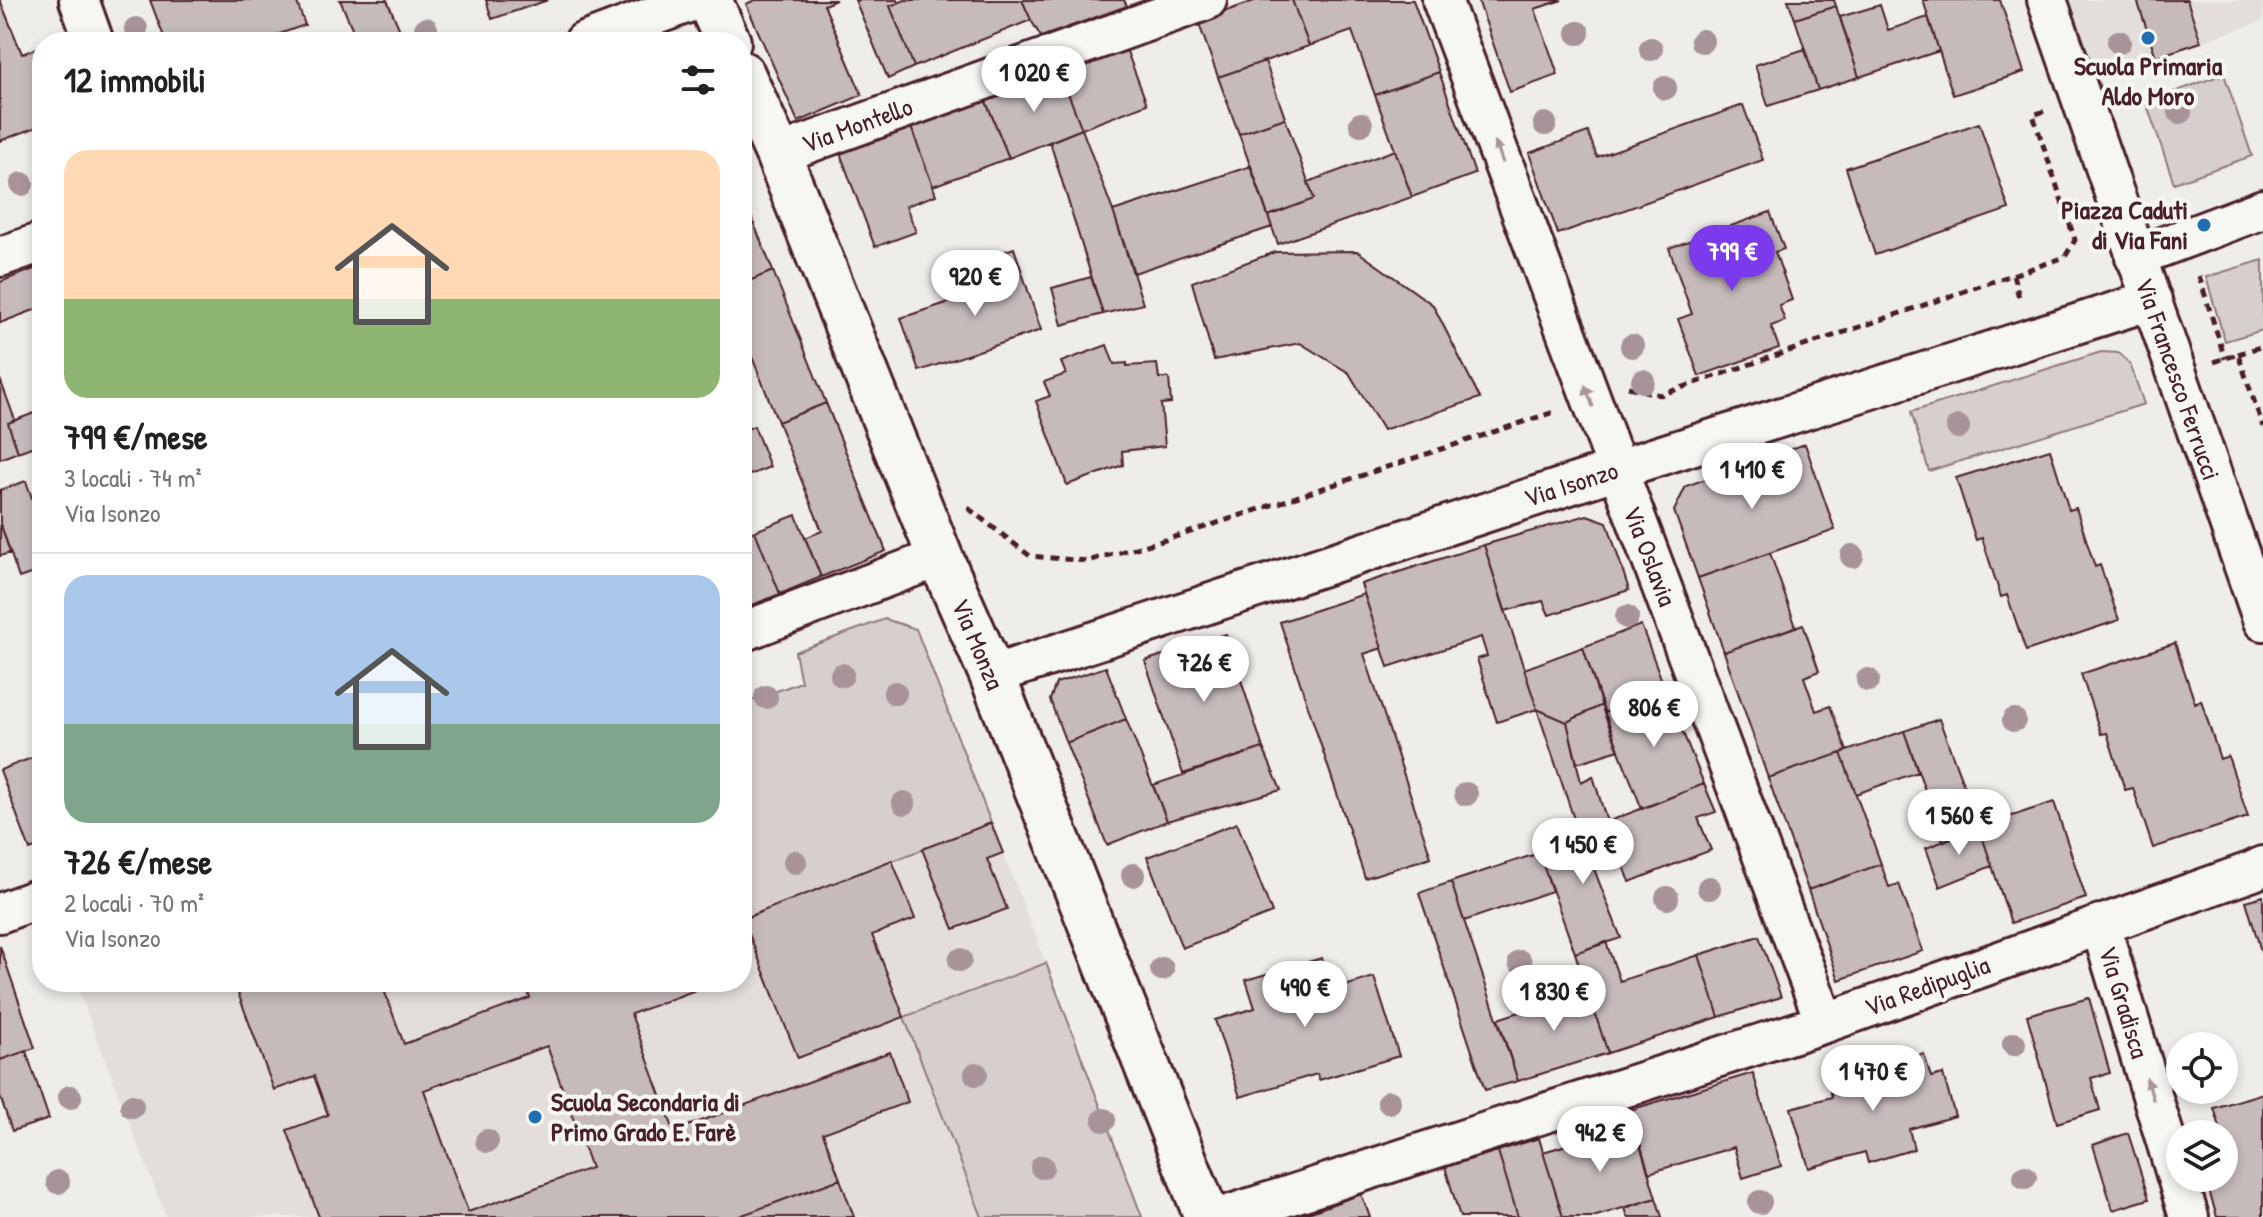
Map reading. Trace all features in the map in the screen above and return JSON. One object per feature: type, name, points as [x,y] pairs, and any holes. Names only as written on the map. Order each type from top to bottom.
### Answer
[{"type":"street","points":[[79,0],[90,32]]},
{"type":"street","points":[[611,32],[696,0]]},
{"type":"street","points":[[709,0],[723,32]]},
{"type":"street","name":"Via Montello","points":[[778,154],[1207,0]]},
{"type":"street","name":"Via Oslavia","points":[[1442,0],[1825,1023]]},
{"type":"street","name":"Via Francesco Ferrucci","points":[[2047,0],[2263,621]]},
{"type":"street","name":"Via Monza","points":[[752,96],[940,557],[992,675],[1207,1217]]},
{"type":"street","points":[[2135,257],[2263,209]]},
{"type":"street","points":[[0,257],[32,246]]},
{"type":"street","name":"Via Isonzo","points":[[992,675],[1618,469],[2152,300]]},
{"type":"street","points":[[752,628],[940,557]]},
{"type":"street","name":"Via Redipuglia","points":[[1222,1217],[1825,1023],[2263,866]]},
{"type":"street","points":[[0,913],[32,901]]},
{"type":"street","name":"Via Gradisca","points":[[2100,924],[2189,1217]]},
{"type":"path","points":[[921,510],[953,497],[1030,556],[1087,561],[1169,539],[1628,387],[1660,395],[2065,257],[2075,240],[2033,115],[2081,99]]},
{"type":"path","points":[[2211,270],[2198,274],[2225,359]]},
{"type":"path","points":[[2177,374],[2263,346]]},
{"type":"path","points":[[2238,354],[2263,427]]},
{"type":"shaded area","name":"Scuola Primaria Aldo Moro","points":[[2070,0],[2263,0],[2263,21],[2096,77]]},
{"type":"shaded area","points":[[2224,74],[2252,156],[2174,183],[2146,102]]},
{"type":"shaded area","points":[[2263,260],[2263,330],[2225,341],[2206,277]]},
{"type":"shaded area","points":[[2101,352],[2119,353],[2130,364],[2144,404],[1929,471],[1911,412]]},
{"type":"shaded area","points":[[885,619],[916,629],[991,823],[752,915],[752,700],[801,682],[795,652]]},
{"type":"shaded area","name":"Scuola Secondaria di Primo Grado E. Farè","points":[[991,823],[1046,963],[904,1018],[982,1217],[166,1217],[79,992],[752,992],[752,915]]},
{"type":"shaded area","points":[[1046,963],[1142,1217],[982,1217],[904,1017]]},
{"type":"building","points":[[0,0],[22,54],[32,50],[32,129],[0,141]]},
{"type":"building","points":[[150,0],[296,0],[305,25],[285,32],[162,32]]},
{"type":"building","points":[[340,0],[387,0],[401,32],[354,32]]},
{"type":"building","points":[[486,0],[548,0],[492,19]]},
{"type":"building","points":[[755,0],[836,0],[824,5],[862,95],[798,122],[746,4]]},
{"type":"building","points":[[855,0],[897,0],[898,3],[890,6],[914,67],[888,79]]},
{"type":"building","points":[[905,0],[1022,0],[1031,20],[914,67],[890,6]]},
{"type":"building","points":[[1022,0],[1124,0],[1127,6],[1041,37]]},
{"type":"building","points":[[1257,0],[1292,0],[1309,46],[1218,77],[1198,21]]},
{"type":"building","points":[[1292,0],[1413,0],[1439,72],[1375,95],[1352,31],[1309,46]]},
{"type":"building","points":[[1478,0],[1562,0],[1535,9],[1558,75],[1510,92]]},
{"type":"building","points":[[1788,0],[1834,0],[1836,6],[1795,19]]},
{"type":"building","points":[[1923,0],[2000,0],[2024,72],[1953,95]]},
{"type":"building","points":[[2137,0],[2187,0],[2201,42],[2156,57]]},
{"type":"building","points":[[1880,5],[1888,30],[1928,17],[1939,51],[1859,77],[1840,17]]},
{"type":"building","points":[[1836,6],[1859,77],[1818,90],[1795,19]]},
{"type":"building","points":[[1126,49],[1147,104],[1082,129],[1059,70]]},
{"type":"building","points":[[1805,49],[1818,90],[1768,106],[1755,65]]},
{"type":"building","points":[[1265,61],[1285,118],[1239,134],[1218,77]]},
{"type":"building","points":[[1059,70],[1082,129],[1009,158],[985,99]]},
{"type":"building","points":[[1439,72],[1475,174],[1412,197],[1375,95]]},
{"type":"building","points":[[985,99],[1009,158],[933,186],[911,127]]},
{"type":"building","points":[[1743,105],[1763,160],[1558,234],[1529,153],[1588,132],[1597,157]]},
{"type":"building","points":[[1285,118],[1314,199],[1268,216],[1239,134]]},
{"type":"building","points":[[1979,123],[2009,209],[1875,255],[1846,168]]},
{"type":"building","points":[[911,127],[936,195],[906,206],[916,232],[875,247],[840,153]]},
{"type":"building","points":[[1082,129],[1143,304],[1103,314],[1050,142]]},
{"type":"building","points":[[1395,150],[1412,197],[1278,244],[1268,216],[1314,199],[1308,182]]},
{"type":"building","points":[[1251,166],[1272,227],[1134,273],[1113,211]]},
{"type":"building","points":[[1770,212],[1784,249],[1775,252],[1792,300],[1779,305],[1785,321],[1771,326],[1779,348],[1699,376],[1678,319],[1692,314],[1669,248]]},
{"type":"building","points":[[752,219],[773,271],[752,280]]},
{"type":"building","points":[[1014,248],[1041,330],[919,371],[901,318],[998,286],[988,257]]},
{"type":"building","points":[[1357,251],[1433,305],[1480,398],[1383,430],[1349,373],[1300,343],[1214,360],[1192,282],[1275,252]]},
{"type":"building","points":[[32,270],[32,311],[0,323],[0,282]]},
{"type":"building","points":[[773,271],[826,403],[778,422],[752,357],[752,280]]},
{"type":"building","points":[[1091,277],[1103,314],[1062,325],[1052,288]]},
{"type":"building","points":[[1107,345],[1114,364],[1157,364],[1159,378],[1169,378],[1171,403],[1161,404],[1165,446],[1122,451],[1123,465],[1067,485],[1036,401],[1050,396],[1044,382],[1066,374],[1061,362]]},
{"type":"building","points":[[0,379],[15,420],[8,423],[18,452],[0,459]]},
{"type":"building","points":[[826,403],[886,551],[821,577],[805,538],[822,531],[778,422]]},
{"type":"building","points":[[32,414],[32,447],[18,452],[8,423]]},
{"type":"building","points":[[752,427],[770,467],[752,474]]},
{"type":"building","points":[[1805,444],[1835,530],[1698,578],[1674,511],[1686,486]]},
{"type":"building","points":[[2050,449],[2069,510],[2076,508],[2095,567],[2100,565],[2119,620],[2026,651],[2007,595],[2001,597],[1982,538],[1976,540],[1956,478]]},
{"type":"building","points":[[26,481],[32,498],[32,573],[19,578],[0,522],[0,490]]},
{"type":"building","points":[[796,515],[821,577],[780,594],[755,531]]},
{"type":"building","points":[[1587,515],[1607,522],[1629,590],[1549,615],[1543,601],[1505,611],[1484,545]]},
{"type":"building","points":[[0,522],[10,553],[0,556]]},
{"type":"building","points":[[755,531],[780,594],[752,605],[752,532]]},
{"type":"building","points":[[1484,545],[1537,709],[1497,722],[1477,659],[1487,656],[1481,637],[1388,667],[1361,584]]},
{"type":"building","points":[[1770,553],[1796,627],[1724,652],[1698,578]]},
{"type":"building","points":[[1364,594],[1382,648],[1364,654],[1431,857],[1365,878],[1280,622]]},
{"type":"building","points":[[1803,624],[1819,671],[1804,677],[1816,711],[1830,706],[1847,751],[1768,778],[1724,652]]},
{"type":"building","points":[[1641,625],[1665,689],[1604,713],[1583,647]]},
{"type":"building","points":[[1226,634],[1263,748],[1183,774],[1145,661]]},
{"type":"building","points":[[2175,643],[2195,703],[2201,700],[2220,759],[2228,756],[2248,817],[2153,848],[2133,788],[2125,790],[2107,733],[2101,734],[2081,674]]},
{"type":"building","points":[[1583,647],[1602,705],[1567,722],[1537,709],[1524,669]]},
{"type":"building","points":[[1106,667],[1126,719],[1066,743],[1050,700],[1056,683]]},
{"type":"building","points":[[1665,689],[1704,784],[1642,809],[1604,713]]},
{"type":"building","points":[[1602,705],[1619,750],[1577,763],[1567,722]]},
{"type":"building","points":[[1537,709],[1567,722],[1581,782],[1593,776],[1607,822],[1579,834]]},
{"type":"building","points":[[1126,719],[1167,821],[1107,845],[1066,743]]},
{"type":"building","points":[[1939,719],[1979,827],[1943,841],[1904,731]]},
{"type":"building","points":[[1904,731],[1918,772],[1856,794],[1841,753]]},
{"type":"building","points":[[1263,748],[1281,790],[1167,821],[1153,785]]},
{"type":"building","points":[[1841,753],[1881,864],[1808,890],[1768,778]]},
{"type":"building","points":[[32,758],[30,850],[0,770]]},
{"type":"building","points":[[1704,784],[1716,812],[1698,818],[1711,850],[1630,882],[1607,822]]},
{"type":"building","points":[[2054,802],[2086,898],[2011,923],[1979,827]]},
{"type":"building","points":[[1607,822],[1622,859],[1594,869],[1621,938],[1575,953],[1539,853]]},
{"type":"building","points":[[991,823],[1003,853],[987,859],[1007,909],[954,929],[922,849]]},
{"type":"building","points":[[1237,823],[1272,913],[1182,948],[1147,857]]},
{"type":"building","points":[[1979,827],[1992,866],[1940,887],[1926,848]]},
{"type":"building","points":[[1539,853],[1552,891],[1464,921],[1451,882]]},
{"type":"building","points":[[892,860],[915,919],[872,935],[904,1017],[798,1058],[752,942],[752,915]]},
{"type":"building","points":[[1881,864],[1889,887],[1899,884],[1923,951],[1839,980],[1808,890]]},
{"type":"building","points":[[1451,882],[1518,1081],[1485,1090],[1419,893]]},
{"type":"building","points":[[2263,896],[2263,958],[2246,901]]},
{"type":"building","points":[[1759,936],[1781,997],[1719,1017],[1699,955]]},
{"type":"building","points":[[1606,942],[1620,981],[1699,955],[1719,1017],[1608,1053],[1575,953]]},
{"type":"building","points":[[0,946],[35,1048],[0,1060]]},
{"type":"building","points":[[1322,958],[1332,990],[1374,977],[1399,1056],[1319,1080],[1317,1074],[1240,1097],[1215,1020],[1255,1008],[1246,980]]},
{"type":"building","points":[[1583,977],[1608,1053],[1518,1081],[1498,1019],[1560,999],[1556,985]]},
{"type":"building","points":[[238,992],[385,992],[404,1044],[530,998],[528,992],[690,992],[631,1014],[674,1131],[890,1052],[908,1102],[823,1133],[840,1179],[737,1217],[319,1217],[287,1130],[328,1115],[314,1076],[274,1090]],"holes":[[[547,1046],[591,1168],[468,1212],[424,1090]]]},
{"type":"building","points":[[2089,998],[2110,1073],[2091,1078],[2100,1110],[2057,1123],[2027,1015]]},
{"type":"building","points":[[26,1051],[49,1119],[12,1131],[0,1096],[0,1060]]},
{"type":"building","points":[[1924,1054],[1931,1077],[1943,1074],[1955,1116],[1909,1129],[1914,1149],[1868,1163],[1865,1152],[1809,1168],[1791,1108],[1832,1097],[1828,1082]]},
{"type":"building","points":[[1753,1073],[1781,1166],[1743,1178],[1734,1147],[1649,1173],[1630,1110]]},
{"type":"building","points":[[2263,1093],[2263,1217],[2217,1217],[2209,1192],[2238,1192],[2238,1120],[2218,1120],[2214,1108],[2238,1104],[2238,1101]]},
{"type":"building","points":[[1634,1125],[1656,1198],[1593,1217],[1563,1217],[1543,1152]]},
{"type":"building","points":[[2128,1133],[2149,1199],[2113,1210],[2093,1145]]},
{"type":"building","points":[[1539,1138],[1563,1217],[1518,1217],[1498,1151]]},
{"type":"building","points":[[1498,1151],[1518,1217],[1460,1217],[1445,1167]]},
{"type":"building","points":[[840,1179],[854,1217],[737,1217]]},
{"type":"building","points":[[1361,1194],[1370,1217],[1297,1217]]},
{"type":"building","points":[[1656,1198],[1662,1217],[1628,1217],[1625,1208]]},
{"type":"place","name":"Scuola Primaria Aldo Moro","points":[[2148,38]]},
{"type":"place","name":"Piazza Caduti di Via Fani","points":[[2204,225]]},
{"type":"place","name":"Scuola Secondaria di Primo Grado E. Farè","points":[[535,1117]]}]
